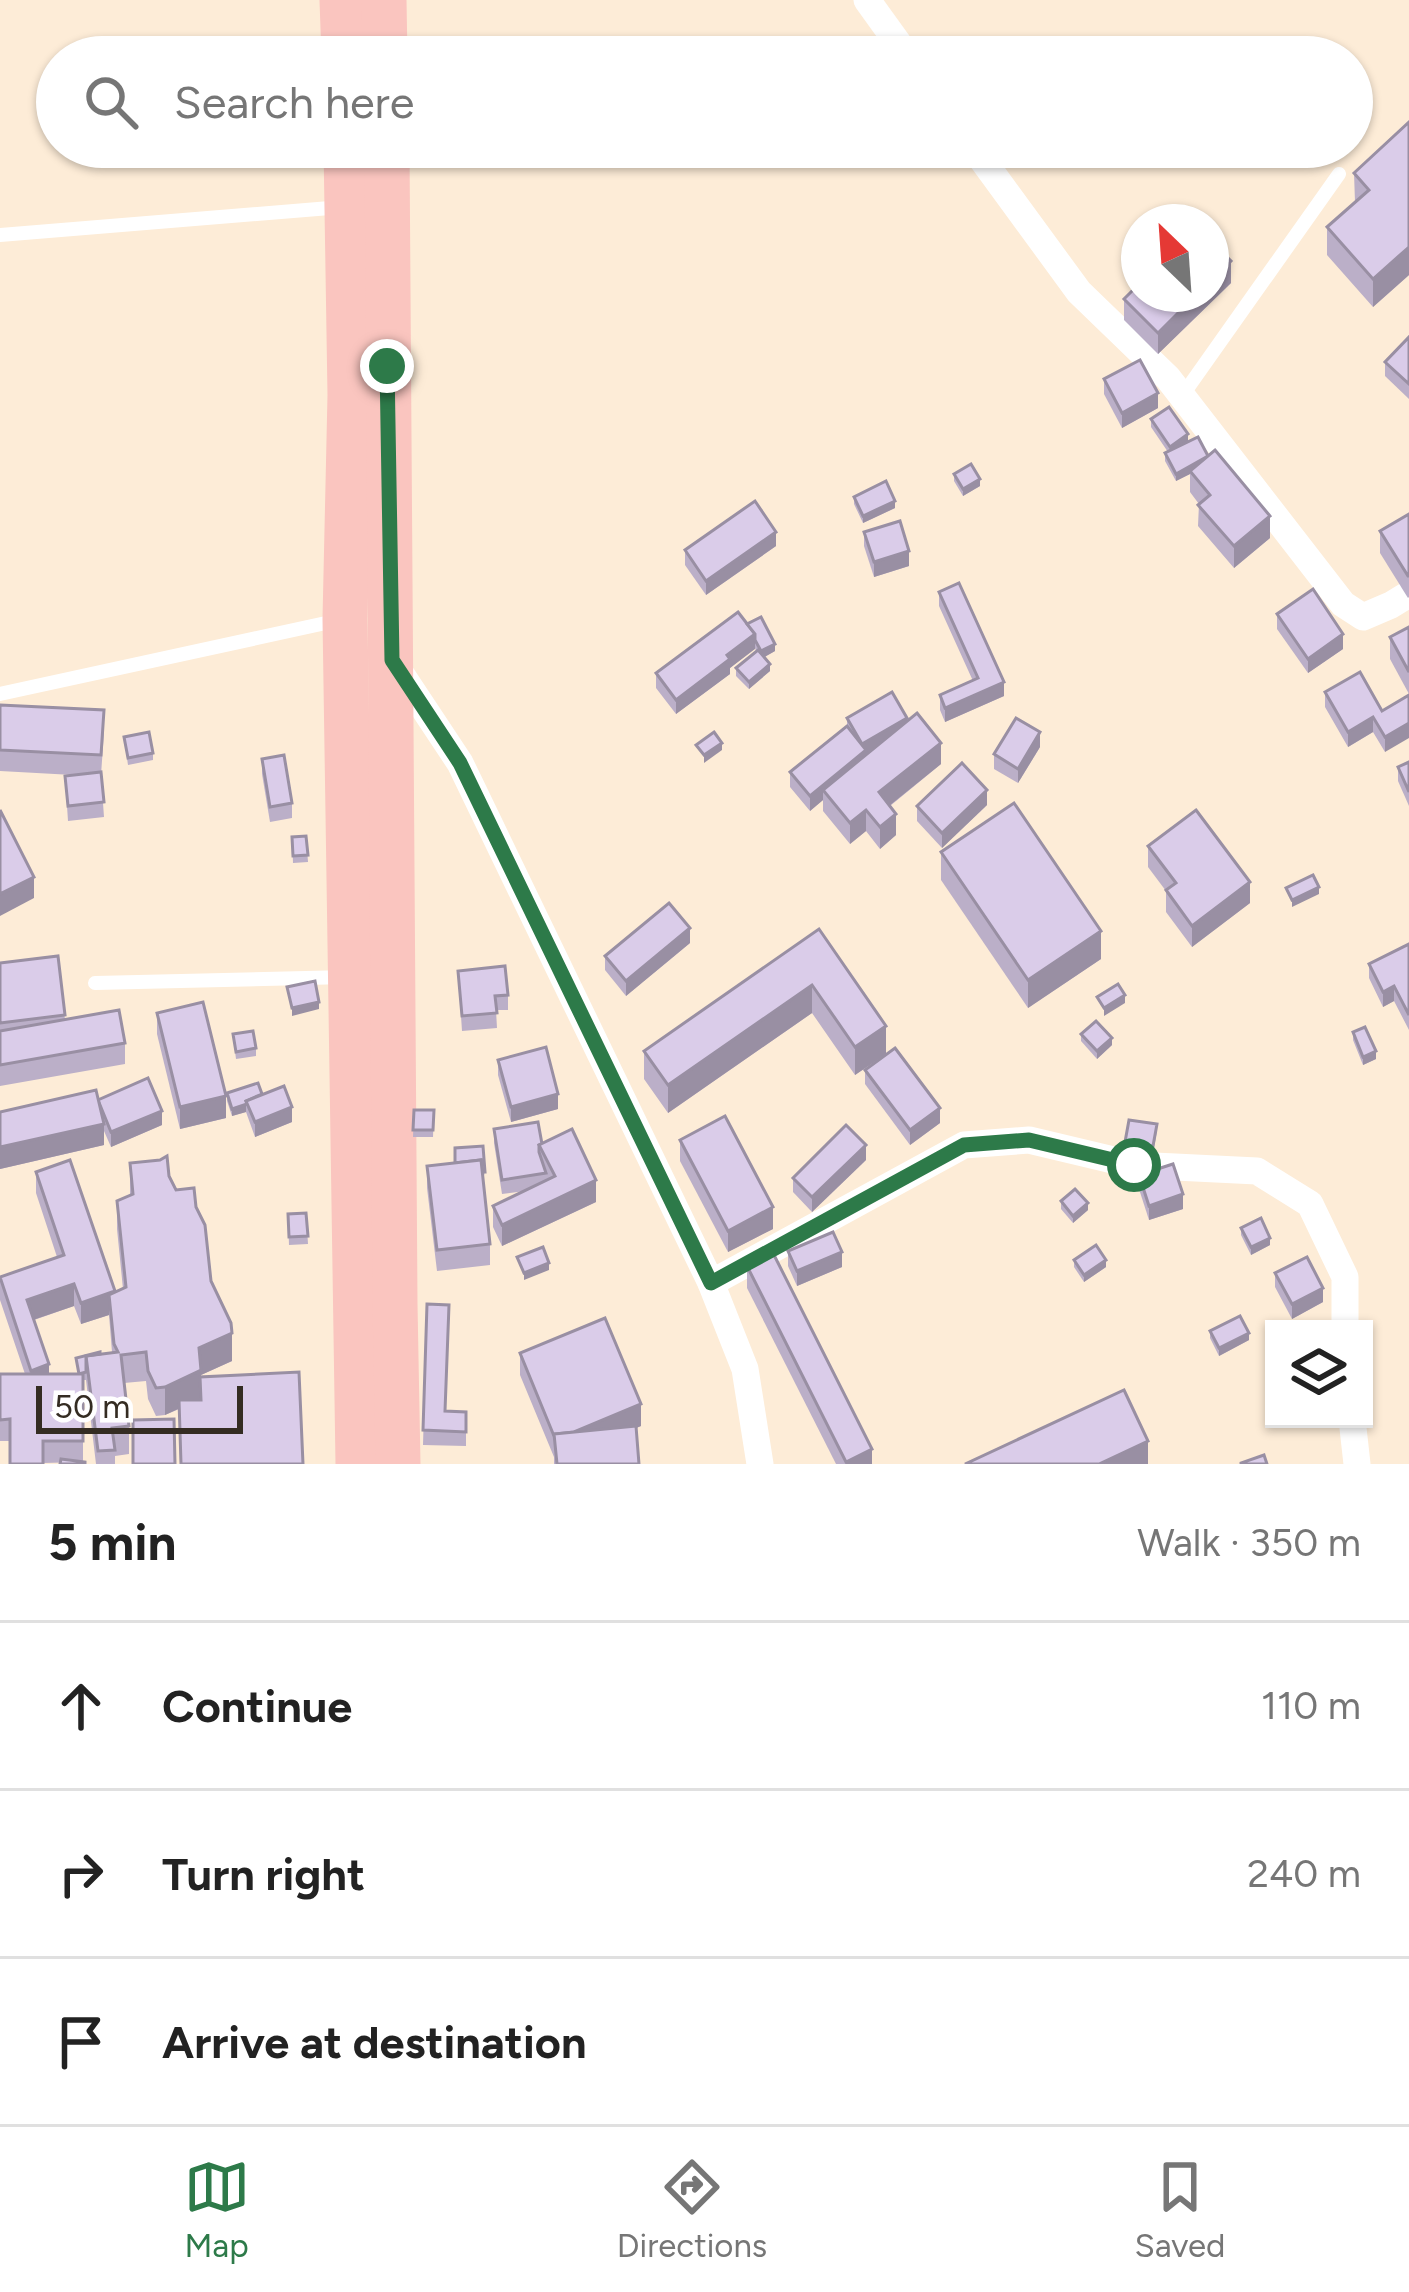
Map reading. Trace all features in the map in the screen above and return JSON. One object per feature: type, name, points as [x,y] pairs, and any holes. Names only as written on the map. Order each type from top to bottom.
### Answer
[{"type":"main road","points":[[342,0],[343,36]]},
{"type":"main road","points":[[384,0],[385,36]]},
{"type":"main road","points":[[346,168],[350,395],[345,620],[358,1464]]},
{"type":"main road","points":[[387,168],[398,1464]]},
{"type":"street","points":[[867,0],[893,36]]},
{"type":"street","points":[[989,168],[1079,292],[1168,378],[1343,604],[1363,616],[1409,594]]},
{"type":"street","points":[[345,620],[392,660],[460,763],[711,1283],[745,1369],[760,1464]]},
{"type":"street","points":[[711,1283],[964,1145],[1029,1140],[1134,1165],[1257,1171],[1310,1204],[1345,1277],[1345,1320]]},
{"type":"street","points":[[1353,1428],[1357,1464]]},
{"type":"lane","points":[[1182,396],[1339,174]]},
{"type":"lane","points":[[0,235],[347,207]]},
{"type":"lane","points":[[0,694],[345,620]]},
{"type":"lane","points":[[95,983],[352,977]]},
{"type":"building","points":[[1409,122],[1409,247],[1373,279],[1327,227],[1369,190],[1354,173],[1373,168],[1373,155]]},
{"type":"building","points":[[1137,312],[1179,312],[1158,333]]},
{"type":"building","points":[[1409,337],[1409,384],[1385,362]]},
{"type":"building","points":[[1140,360],[1158,393],[1122,413],[1104,379]]},
{"type":"building","points":[[1169,407],[1188,434],[1170,447],[1151,419]]},
{"type":"building","points":[[1198,437],[1208,456],[1176,474],[1165,453]]},
{"type":"building","points":[[1215,450],[1270,516],[1234,546],[1198,505],[1210,495],[1190,471]]},
{"type":"building","points":[[971,464],[980,479],[963,489],[954,474]]},
{"type":"building","points":[[886,481],[895,501],[863,516],[854,497]]},
{"type":"building","points":[[755,501],[776,532],[706,581],[685,550]]},
{"type":"building","points":[[1409,514],[1409,576],[1408,576],[1380,531]]},
{"type":"building","points":[[900,521],[909,551],[874,562],[864,532]]},
{"type":"building","points":[[959,583],[1004,682],[945,708],[940,695],[978,678],[939,592]]},
{"type":"building","points":[[1313,589],[1343,634],[1308,659],[1277,614]]},
{"type":"building","points":[[738,612],[755,634],[676,700],[656,673]]},
{"type":"building","points":[[761,617],[775,644],[761,651],[747,624]]},
{"type":"building","points":[[1409,627],[1409,672],[1390,637]]},
{"type":"building","points":[[758,650],[770,664],[749,682],[736,668]]},
{"type":"building","points":[[1360,672],[1382,711],[1409,695],[1409,723],[1385,737],[1373,717],[1348,732],[1325,692]]},
{"type":"building","points":[[892,692],[907,718],[862,744],[847,718]]},
{"type":"building","points":[[0,705],[104,710],[101,755],[0,750]]},
{"type":"building","points":[[917,713],[941,743],[879,792],[896,814],[880,827],[866,810],[850,823],[823,790]]},
{"type":"building","points":[[1016,718],[1040,732],[1018,769],[994,754]]},
{"type":"building","points":[[847,726],[866,750],[810,796],[790,772]]},
{"type":"building","points":[[149,732],[153,753],[128,758],[124,737]]},
{"type":"building","points":[[714,732],[722,743],[704,755],[696,745]]},
{"type":"building","points":[[284,755],[292,803],[270,807],[262,759]]},
{"type":"building","points":[[1409,762],[1409,792],[1398,767]]},
{"type":"building","points":[[962,763],[987,790],[942,833],[917,806]]},
{"type":"building","points":[[101,772],[104,802],[68,806],[65,776]]},
{"type":"building","points":[[1014,803],[1101,931],[1028,980],[941,852]]},
{"type":"building","points":[[0,810],[34,877],[0,894]]},
{"type":"building","points":[[1196,810],[1250,882],[1192,926],[1166,890],[1176,883],[1148,846]]},
{"type":"building","points":[[306,836],[308,855],[293,856],[292,837]]},
{"type":"building","points":[[1313,875],[1319,887],[1292,900],[1286,888]]},
{"type":"building","points":[[669,903],[690,928],[626,981],[605,956]]},
{"type":"building","points":[[819,929],[886,1026],[855,1047],[812,985],[668,1085],[644,1051]]},
{"type":"building","points":[[1409,944],[1409,1015],[1394,986],[1383,992],[1369,964]]},
{"type":"building","points":[[58,956],[65,1015],[0,1023],[0,963]]},
{"type":"building","points":[[505,966],[508,995],[495,996],[497,1013],[462,1016],[458,971]]},
{"type":"building","points":[[315,981],[319,1002],[292,1008],[287,987]]},
{"type":"building","points":[[1118,984],[1125,995],[1104,1008],[1097,997]]},
{"type":"building","points":[[203,1002],[226,1096],[180,1107],[157,1013]]},
{"type":"building","points":[[119,1010],[125,1043],[0,1065],[0,1031]]},
{"type":"building","points":[[1096,1021],[1112,1038],[1097,1051],[1081,1034]]},
{"type":"building","points":[[1365,1027],[1376,1051],[1363,1057],[1353,1032]]},
{"type":"building","points":[[253,1031],[256,1048],[236,1052],[233,1034]]},
{"type":"building","points":[[546,1047],[558,1094],[511,1107],[498,1060]]},
{"type":"building","points":[[895,1048],[940,1108],[910,1130],[865,1070]]},
{"type":"building","points":[[148,1078],[162,1111],[111,1132],[98,1100]]},
{"type":"building","points":[[258,1083],[262,1094],[232,1109],[227,1093]]},
{"type":"building","points":[[284,1086],[292,1107],[255,1122],[246,1101]]},
{"type":"building","points":[[96,1090],[104,1124],[0,1147],[0,1112]]},
{"type":"building","points":[[414,1110],[434,1110],[433,1130],[413,1130]]},
{"type":"building","points":[[725,1116],[773,1207],[728,1231],[680,1140]]},
{"type":"building","points":[[1129,1120],[1157,1124],[1153,1146],[1125,1142]]},
{"type":"building","points":[[538,1122],[539,1152],[546,1173],[502,1180],[494,1129]]},
{"type":"building","points":[[846,1125],[866,1145],[812,1197],[793,1178]]},
{"type":"building","points":[[572,1129],[596,1180],[502,1225],[493,1206],[555,1176],[539,1145]]},
{"type":"building","points":[[483,1146],[485,1172],[481,1160],[455,1163],[455,1148]]},
{"type":"building","points":[[167,1156],[176,1190],[194,1188],[205,1225],[211,1281],[232,1333],[199,1348],[201,1370],[165,1387],[156,1388],[146,1352],[121,1355],[129,1426],[112,1428],[115,1450],[98,1451],[86,1356],[118,1352],[109,1295],[126,1287],[117,1201],[133,1194],[130,1163]]},
{"type":"building","points":[[70,1160],[115,1291],[81,1303],[74,1284],[27,1300],[49,1364],[31,1371],[0,1277],[64,1255],[36,1172]]},
{"type":"building","points":[[481,1160],[490,1244],[437,1250],[427,1166]]},
{"type":"building","points":[[1173,1164],[1183,1194],[1149,1206],[1139,1175]]},
{"type":"building","points":[[1075,1189],[1088,1203],[1073,1216],[1061,1201]]},
{"type":"building","points":[[306,1213],[308,1236],[289,1237],[288,1214]]},
{"type":"building","points":[[1261,1218],[1270,1238],[1251,1247],[1241,1228]]},
{"type":"building","points":[[833,1232],[842,1252],[797,1271],[788,1251]]},
{"type":"building","points":[[1096,1245],[1106,1260],[1084,1275],[1074,1260]]},
{"type":"building","points":[[543,1247],[549,1263],[524,1273],[517,1257]]},
{"type":"building","points":[[773,1253],[872,1449],[846,1462],[747,1266]]},
{"type":"building","points":[[1307,1257],[1323,1288],[1292,1304],[1275,1273]]},
{"type":"building","points":[[427,1304],[449,1305],[445,1411],[466,1412],[466,1432],[423,1430]]},
{"type":"building","points":[[1240,1316],[1249,1333],[1219,1348],[1210,1331]]},
{"type":"building","points":[[605,1318],[641,1404],[554,1436],[520,1353]]},
{"type":"building","points":[[100,1352],[86,1356],[86,1372],[79,1374],[76,1358]]},
{"type":"building","points":[[299,1372],[303,1464],[181,1464],[179,1400],[201,1400],[200,1377]]},
{"type":"building","points":[[0,1374],[83,1374],[83,1441],[43,1441],[43,1464],[10,1464],[10,1419],[0,1420]]},
{"type":"building","points":[[1124,1390],[1148,1441],[1099,1464],[965,1464]]},
{"type":"building","points":[[174,1419],[175,1464],[133,1464],[133,1420]]},
{"type":"building","points":[[636,1426],[639,1464],[557,1464],[554,1434]]},
{"type":"building","points":[[1264,1455],[1267,1464],[1241,1464],[1241,1463]]},
{"type":"route","points":[[387,366],[392,660],[460,763],[711,1283],[964,1145],[1029,1140],[1134,1165]]}]
